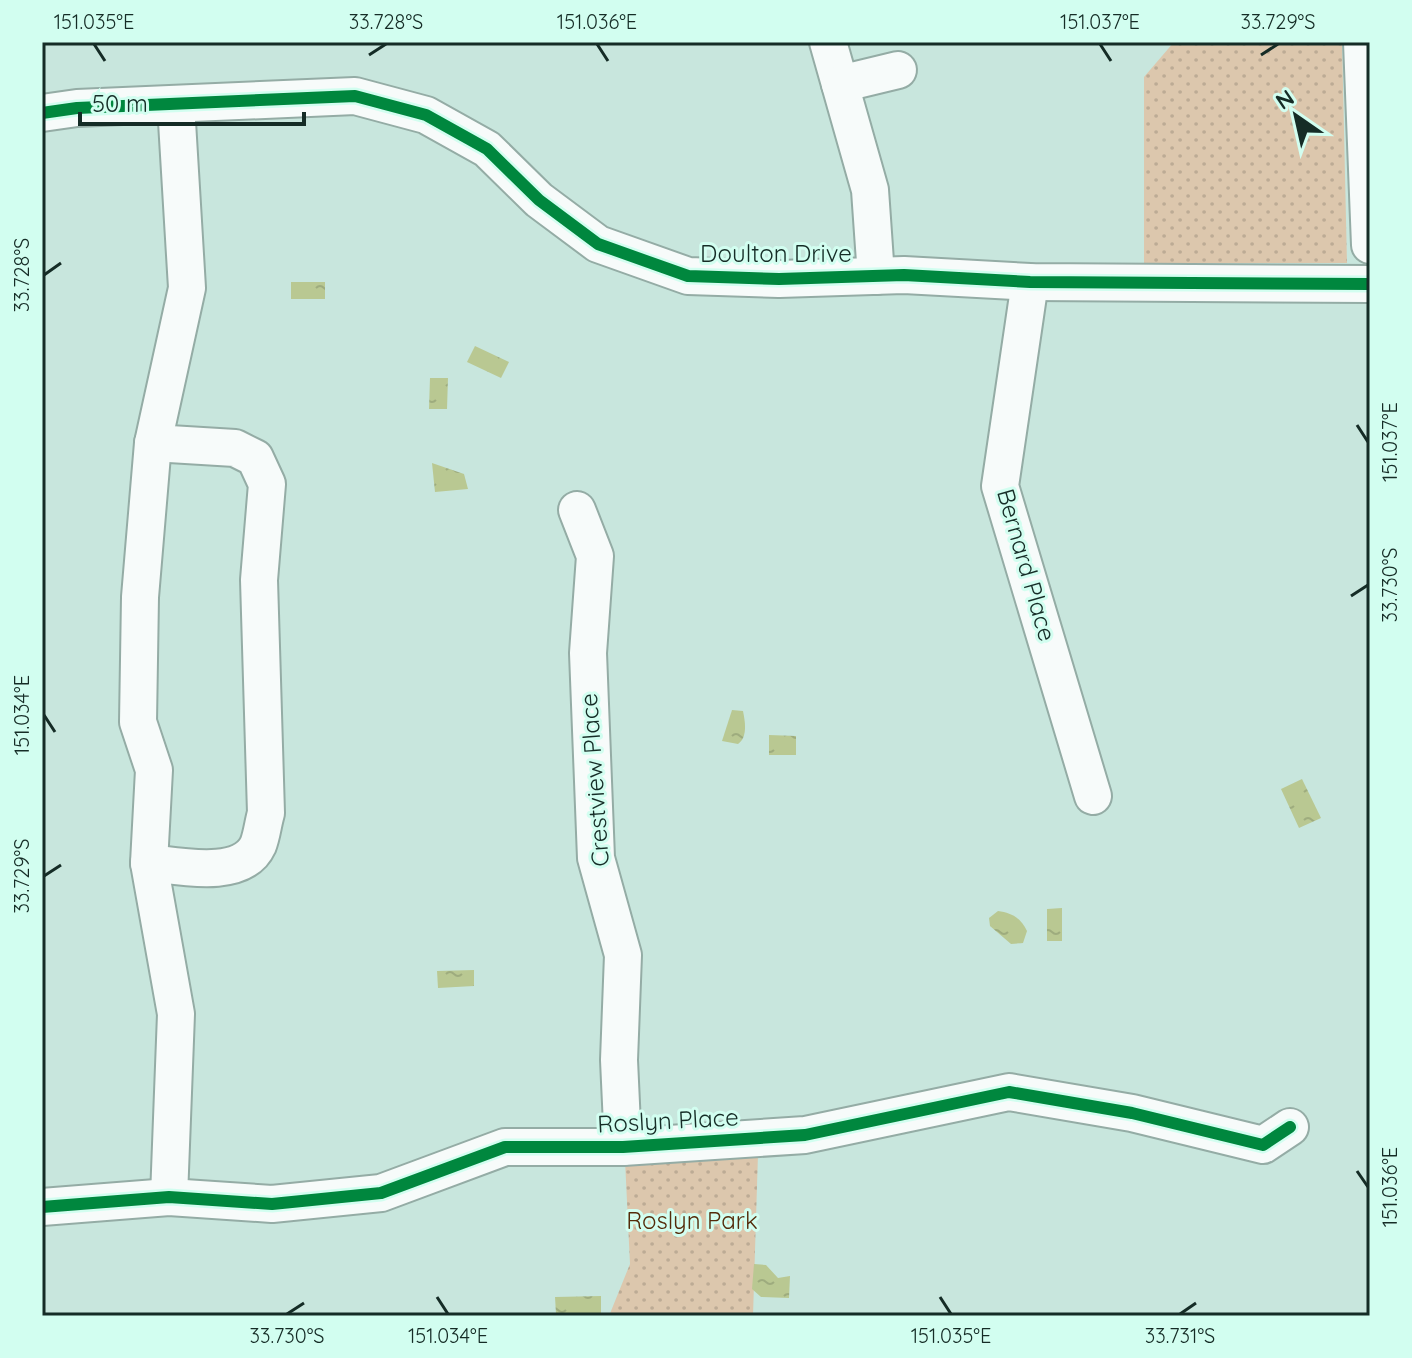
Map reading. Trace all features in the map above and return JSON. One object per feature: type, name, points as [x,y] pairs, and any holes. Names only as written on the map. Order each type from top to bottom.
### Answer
[{"type":"street","points":[[828,42],[870,190],[876,276]]},
{"type":"street","points":[[1362,42],[1370,245]]},
{"type":"street","points":[[840,84],[898,70]]},
{"type":"street","name":"Doulton Drive","points":[[42,113],[355,96],[426,115],[487,149],[539,200],[598,244],[688,276],[1370,284]]},
{"type":"street","points":[[169,1197],[176,1014],[149,863],[154,770],[138,722],[139,642],[153,443],[187,288],[176,105]]},
{"type":"street","name":"Bernard Place","points":[[1030,282],[1000,486],[1093,796]]},
{"type":"street","points":[[149,863],[199,868],[238,863],[257,848],[266,813],[259,580],[267,484],[255,458],[235,448],[153,443]]},
{"type":"street","name":"Crestview Place","points":[[577,510],[595,556],[588,653],[596,858],[623,955],[619,1060],[623,1147]]},
{"type":"street","name":"Roslyn Place","points":[[42,1207],[169,1197],[272,1204],[381,1193],[505,1147],[623,1147],[805,1135],[1009,1092],[1132,1113],[1263,1145],[1290,1127]]},
{"type":"green space","points":[[1174,42],[1342,42],[1347,263],[1144,263],[1144,77]]},
{"type":"green space","name":"Roslyn Park","points":[[758,1154],[753,1316],[609,1316],[630,1264],[625,1160]]},
{"type":"water","points":[[291,282],[325,282],[325,299],[291,299]]},
{"type":"water","points":[[475,346],[509,362],[501,378],[467,362]]},
{"type":"water","points":[[430,378],[448,378],[447,409],[429,409]]},
{"type":"water","points":[[432,463],[464,474],[468,489],[435,492]]},
{"type":"water","points":[[732,710],[743,711],[744,715],[745,733],[738,744],[722,741]]},
{"type":"water","points":[[769,735],[796,736],[796,755],[769,755]]},
{"type":"water","points":[[1302,779],[1321,818],[1299,828],[1281,789]]},
{"type":"water","points":[[1062,908],[1062,941],[1047,941],[1047,909]]},
{"type":"water","points":[[998,911],[1019,919],[1027,931],[1023,943],[1011,944],[990,926],[989,918]]},
{"type":"water","points":[[474,970],[474,986],[438,988],[437,971]]},
{"type":"water","points":[[754,1264],[766,1265],[778,1278],[790,1276],[789,1298],[761,1297],[752,1289]]},
{"type":"water","points":[[601,1296],[601,1313],[556,1314],[555,1297]]},
{"type":"cycle path","points":[[42,113],[77,108],[355,96],[426,115],[487,149],[539,200],[598,244],[688,276],[779,279],[904,275],[1030,282],[1370,284]]},
{"type":"cycle path","points":[[42,1207],[169,1197],[272,1204],[381,1193],[505,1147],[623,1147],[805,1135],[1009,1092],[1132,1113],[1263,1145],[1290,1127]]}]
